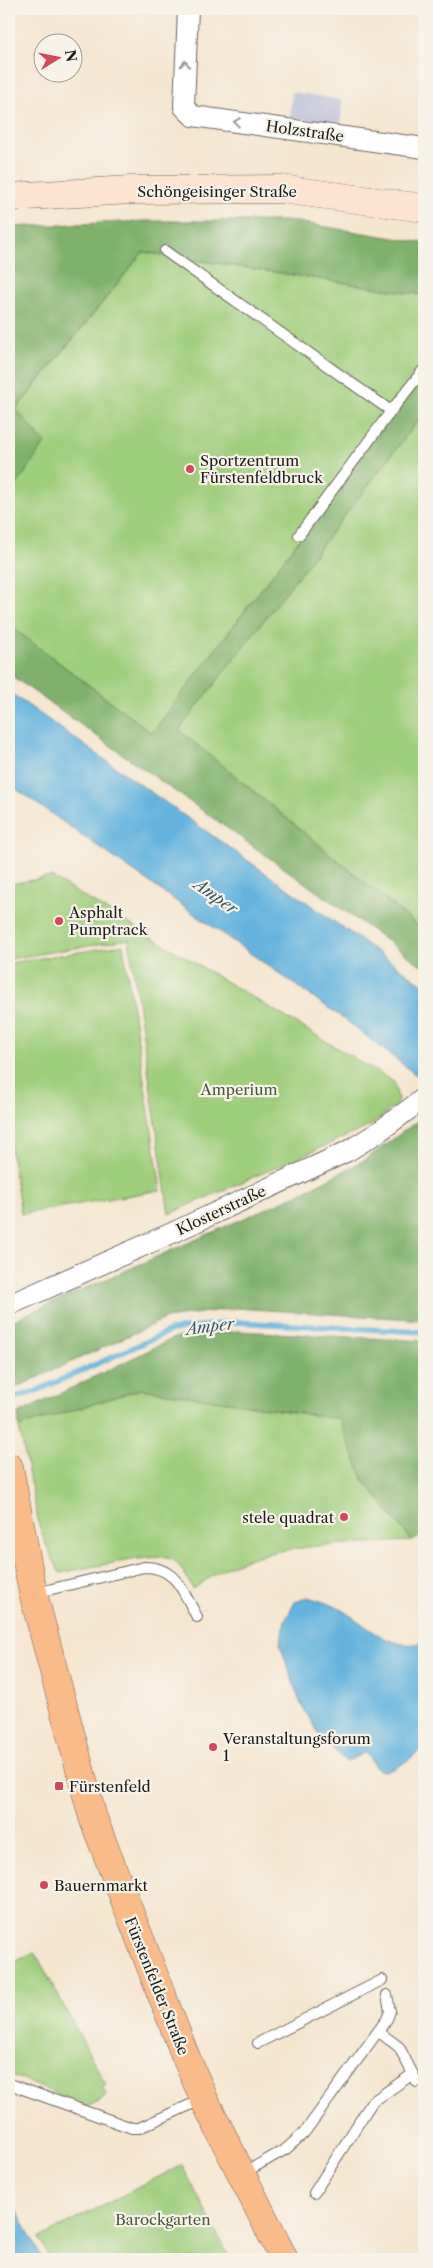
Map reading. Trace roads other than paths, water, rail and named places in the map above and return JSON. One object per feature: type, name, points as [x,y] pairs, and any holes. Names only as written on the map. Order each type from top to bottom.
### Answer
[{"type":"main road","name":"Fürstenfelder Straße","points":[[9,1467],[33,1593],[93,1818],[184,2055],[284,2259]]},
{"type":"street","name":"Holzstraße","points":[[188,9],[184,107],[186,112],[201,117],[424,148]]},
{"type":"street","name":"Schöngeisinger Straße","points":[[9,197],[131,190],[280,189],[424,208]]},
{"type":"street","name":"Klosterstraße","points":[[9,1305],[172,1233],[348,1151],[424,1098]]},
{"type":"lane","points":[[165,251],[391,411]]},
{"type":"lane","points":[[299,535],[424,369]]},
{"type":"lane","points":[[33,1593],[144,1567],[157,1567],[168,1572],[176,1580],[197,1617]]},
{"type":"lane","points":[[258,2043],[382,1980]]},
{"type":"lane","points":[[242,2175],[286,2149],[304,2133],[379,2032],[390,2011],[387,1994]]},
{"type":"lane","points":[[314,2192],[372,2102],[415,2078],[399,2046],[379,2032]]},
{"type":"lane","points":[[9,2084],[132,2128],[139,2128],[204,2099]]},
{"type":"water","points":[[9,692],[424,985],[424,1081],[347,1021],[9,784]]},
{"type":"water","points":[[308,1597],[334,1606],[388,1640],[411,1644],[424,1642],[424,1747],[401,1765],[381,1771],[372,1763],[368,1754],[363,1753],[346,1762],[318,1733],[300,1702],[280,1644],[285,1621],[295,1602]]},
{"type":"water","points":[[9,2194],[42,2259],[19,2259],[9,2240]]},
{"type":"waterway","name":"Amper","points":[[9,1399],[34,1392],[172,1330],[236,1322],[424,1332]]},
{"type":"place","name":"Sportzentrum Fürstenfeldbruck","points":[[190,469]]},
{"type":"place","name":"Asphalt Pumptrack","points":[[59,921]]},
{"type":"place","name":"stele quadrat","points":[[344,1517]]},
{"type":"place","name":"Veranstaltungsforum 1","points":[[213,1747]]},
{"type":"place","name":"Fürstenfeld","points":[[59,1786]]},
{"type":"place","name":"Bauernmarkt","points":[[44,1885]]},
{"type":"park label","name":"Amperium","points":[[239,1089]]},
{"type":"park label","name":"Barockgarten","points":[[163,2219]]}]
